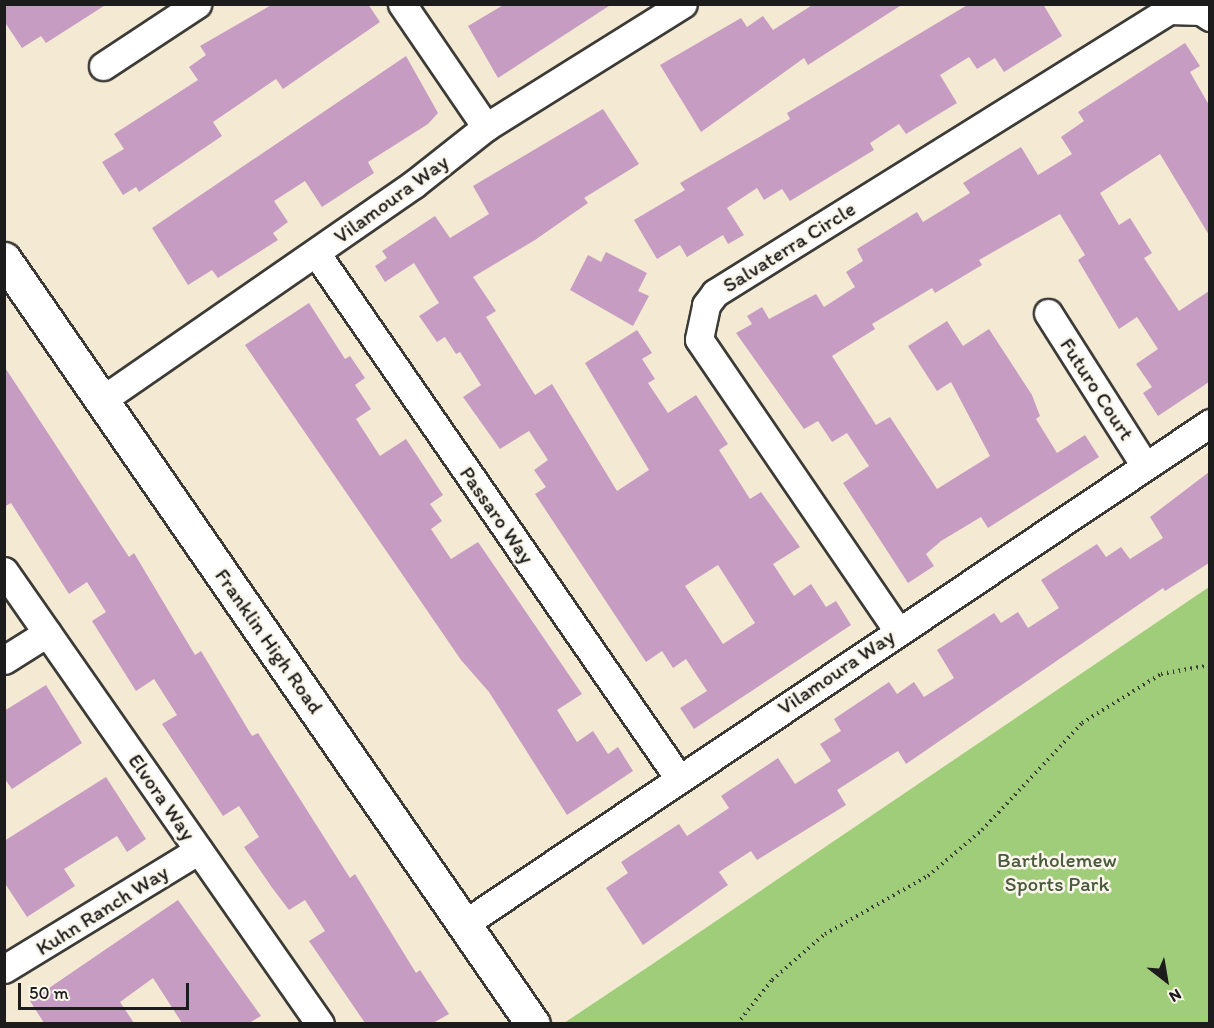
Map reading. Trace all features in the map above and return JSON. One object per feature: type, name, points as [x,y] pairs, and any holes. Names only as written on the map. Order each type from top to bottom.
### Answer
[{"type":"street","points":[[103,66],[196,4]]},
{"type":"street","points":[[402,4],[486,127]]},
{"type":"street","name":"Vilamoura Way","points":[[102,400],[316,253],[486,127],[683,4]]},
{"type":"street","name":"Salvaterra Circle","points":[[898,631],[699,339],[706,304],[715,293],[1169,10],[1201,11],[1209,17]]},
{"type":"street","name":"Passaro Way","points":[[316,253],[678,777]]},
{"type":"street","name":"Franklin High Road","points":[[4,259],[533,1023]]},
{"type":"street","name":"Futuro Court","points":[[1048,313],[1145,466]]},
{"type":"street","name":"Vilamoura Way","points":[[464,924],[678,777],[1209,423]]},
{"type":"street","name":"Elvora Way","points":[[4,571],[320,1023]]},
{"type":"street","points":[[4,660],[47,633]]},
{"type":"street","name":"Kuhn Ranch Way","points":[[4,969],[199,850]]},
{"type":"path","points":[[737,1023],[772,980],[825,934],[928,876],[982,830],[1082,723],[1161,674],[1209,665]]},
{"type":"green space","name":"Bartholemew Sports Park","points":[[1209,587],[1209,1023],[564,1023],[648,967]]},
{"type":"building","points":[[4,4],[107,4],[46,43],[41,36],[22,48],[4,21]]},
{"type":"building","points":[[273,4],[368,4],[380,22],[283,89],[276,79],[213,122],[222,136],[139,192],[136,187],[123,195],[102,162],[124,149],[114,134],[198,80],[189,67],[206,55],[200,46]]},
{"type":"building","points":[[505,4],[612,4],[498,78],[468,26]]},
{"type":"building","points":[[814,4],[903,4],[808,65],[804,58],[701,132],[660,65],[741,18],[747,27],[763,16],[773,30]]},
{"type":"building","points":[[969,4],[1043,4],[1062,36],[1004,72],[995,58],[977,69],[969,57],[940,75],[957,103],[906,134],[899,124],[870,143],[874,150],[790,201],[782,189],[764,200],[757,188],[727,208],[744,235],[728,244],[723,235],[687,257],[680,245],[657,259],[634,220],[685,190],[680,183],[790,119],[787,113]]},
{"type":"building","points":[[1185,43],[1200,66],[1190,72],[1209,105],[1209,235],[1160,154],[1100,193],[1119,225],[1130,218],[1152,253],[1144,258],[1179,311],[1209,291],[1209,382],[1158,416],[1143,393],[1152,387],[1136,364],[1158,349],[1137,317],[1119,329],[1078,260],[1085,255],[1060,214],[979,260],[982,265],[935,293],[932,288],[872,324],[875,329],[832,356],[876,425],[890,417],[937,489],[990,456],[951,382],[937,391],[908,346],[947,321],[963,346],[989,329],[1032,395],[1040,416],[1036,419],[1057,453],[1085,435],[1099,457],[988,528],[981,517],[941,541],[926,554],[934,566],[908,583],[843,483],[869,466],[847,433],[832,442],[818,421],[804,429],[736,333],[752,324],[747,316],[762,307],[769,319],[816,294],[824,307],[855,287],[846,272],[863,261],[857,249],[917,212],[923,222],[970,193],[963,183],[1021,147],[1038,175],[1072,154],[1061,137],[1084,121],[1078,112]]},
{"type":"building","points":[[406,56],[438,113],[428,124],[368,162],[374,173],[322,207],[305,181],[274,201],[288,222],[273,233],[278,240],[218,278],[212,270],[188,285],[152,228]]},
{"type":"building","points":[[603,109],[639,164],[584,198],[588,203],[535,240],[473,277],[496,311],[486,317],[535,395],[552,384],[617,491],[649,470],[585,363],[637,330],[652,353],[642,359],[655,379],[648,383],[668,413],[696,395],[728,444],[719,450],[750,499],[761,492],[800,547],[773,564],[794,596],[811,584],[826,607],[836,601],[851,625],[694,729],[680,708],[707,691],[686,659],[673,668],[662,651],[646,662],[535,494],[546,487],[534,470],[548,460],[529,431],[500,449],[463,397],[481,385],[460,352],[456,354],[445,337],[437,342],[419,316],[439,303],[414,263],[385,282],[375,266],[387,258],[382,251],[435,216],[450,238],[489,214],[473,186]],"holes":[[[718,565],[755,623],[723,644],[685,586]]]},
{"type":"building","points":[[606,252],[647,273],[638,291],[649,296],[633,326],[570,290],[588,255],[601,262]]},
{"type":"building","points":[[309,303],[345,359],[350,356],[365,378],[355,385],[371,409],[356,419],[380,456],[406,439],[443,495],[430,504],[442,521],[431,529],[451,559],[478,542],[582,694],[557,710],[577,742],[593,731],[608,754],[618,747],[633,771],[567,815],[489,692],[461,660],[245,345]]},
{"type":"building","points":[[4,366],[129,557],[134,553],[195,655],[201,651],[252,736],[258,733],[350,878],[355,874],[416,973],[420,970],[449,1014],[433,1023],[365,1023],[309,941],[325,931],[305,900],[289,910],[244,847],[259,837],[239,806],[223,816],[162,724],[177,715],[154,679],[136,691],[92,621],[106,612],[87,582],[69,594],[11,503],[4,507]]},
{"type":"building","points":[[1209,472],[1209,563],[1165,591],[1163,588],[906,764],[898,751],[837,790],[846,805],[757,860],[751,851],[719,872],[728,885],[643,945],[606,888],[628,873],[621,862],[679,824],[687,836],[729,808],[721,796],[778,758],[795,784],[831,761],[820,744],[841,731],[834,719],[889,682],[897,694],[914,682],[924,697],[954,678],[937,650],[994,613],[1001,623],[1018,612],[1028,628],[1059,608],[1041,580],[1097,544],[1106,557],[1121,547],[1130,559],[1163,538],[1150,517]]},
{"type":"building","points":[[46,685],[82,743],[12,789],[4,778],[4,711]]},
{"type":"building","points":[[106,777],[146,839],[127,852],[117,836],[64,869],[75,886],[27,917],[4,882],[4,841]]},
{"type":"building","points":[[178,900],[261,1016],[249,1023],[182,1023],[153,978],[120,1002],[134,1023],[44,1023],[30,1001]]}]
